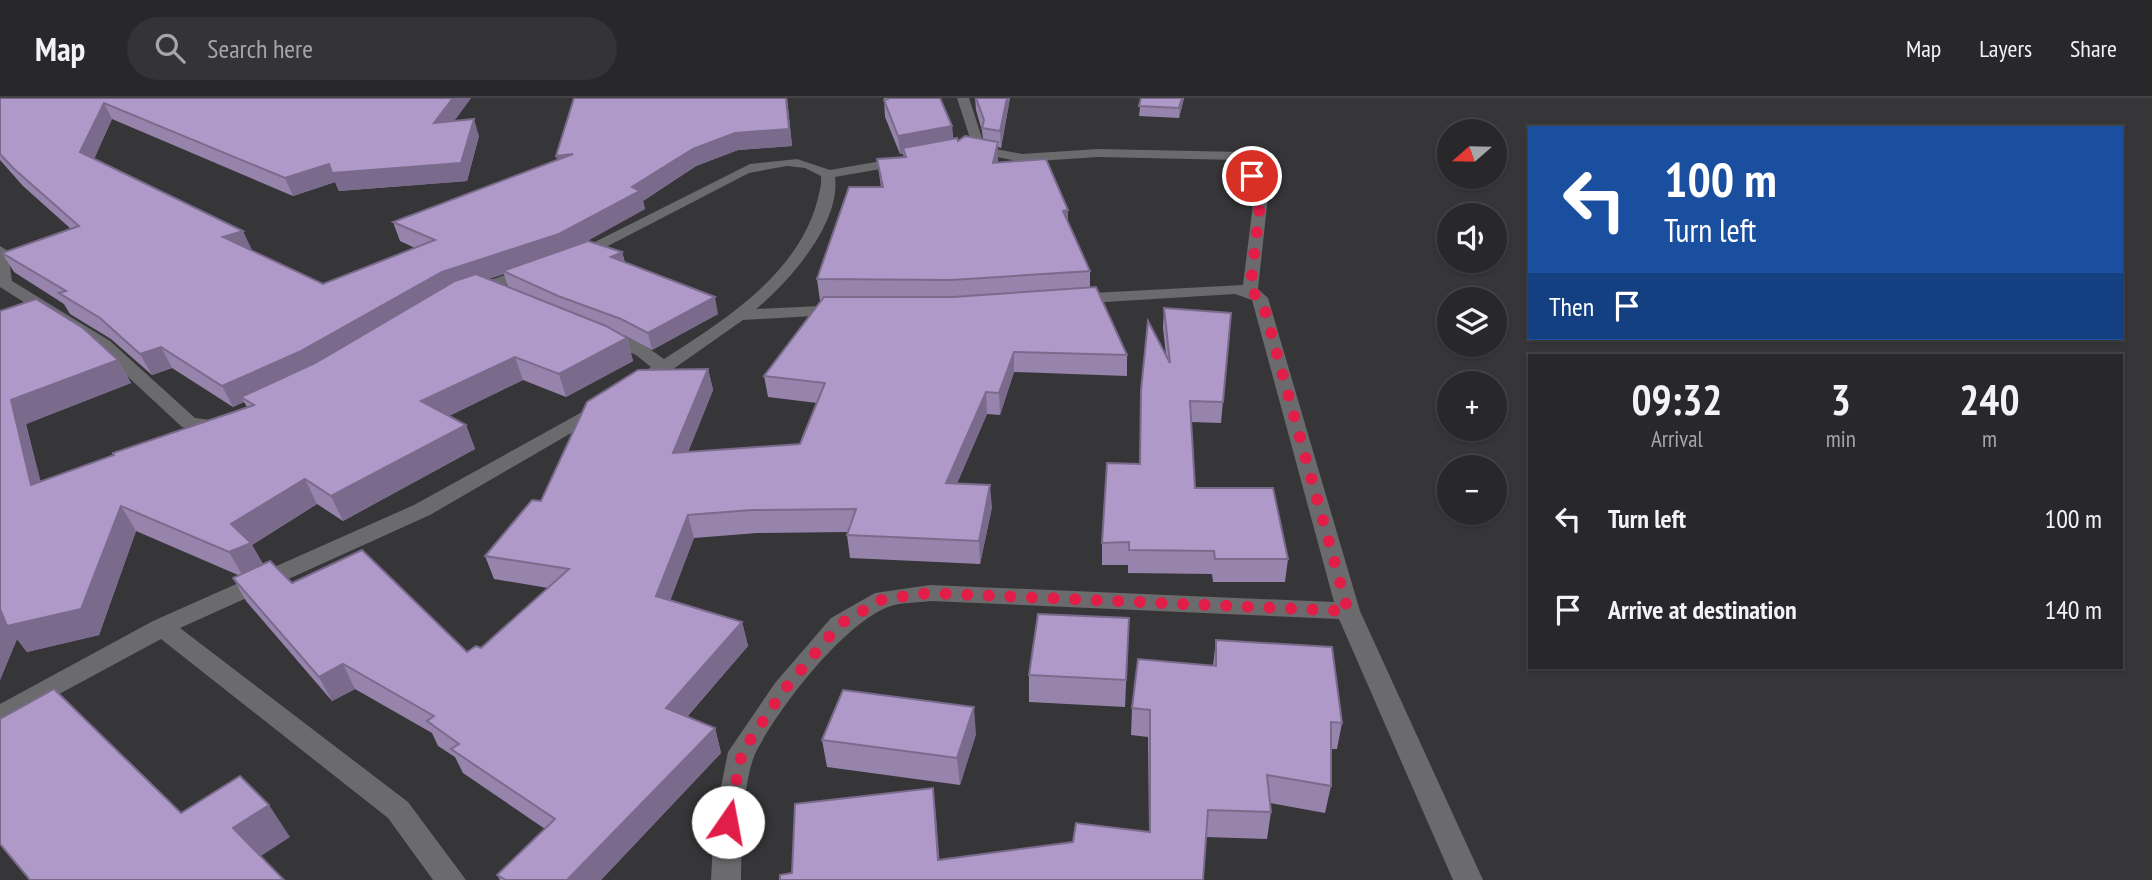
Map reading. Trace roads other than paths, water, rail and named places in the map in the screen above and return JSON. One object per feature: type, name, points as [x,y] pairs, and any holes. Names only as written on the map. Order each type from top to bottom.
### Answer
[{"type":"street","points":[[942,154],[975,144],[976,138],[963,98]]},
{"type":"street","points":[[966,148],[1023,158],[1098,153],[1242,156],[1261,195],[1250,291]]},
{"type":"street","points":[[456,298],[478,288],[551,265],[672,210],[744,170],[763,164],[790,162],[818,168],[828,174],[916,158]]},
{"type":"street","points":[[0,716],[162,627],[422,510],[593,414],[663,368],[788,272],[812,237],[829,183],[828,174]]},
{"type":"street","points":[[0,251],[1,278],[6,284],[104,345],[189,423],[211,426],[245,414]]},
{"type":"street","points":[[478,288],[518,298]]},
{"type":"street","points":[[1060,300],[1235,289],[1250,291],[1260,298],[1348,611],[1468,880]]},
{"type":"street","points":[[735,315],[808,310],[862,310]]},
{"type":"street","points":[[585,330],[642,351],[663,368]]},
{"type":"street","points":[[726,880],[728,822],[742,752],[784,690],[840,624],[883,599],[929,593],[1348,611]]},
{"type":"street","points":[[162,627],[398,810],[451,880]]}]
